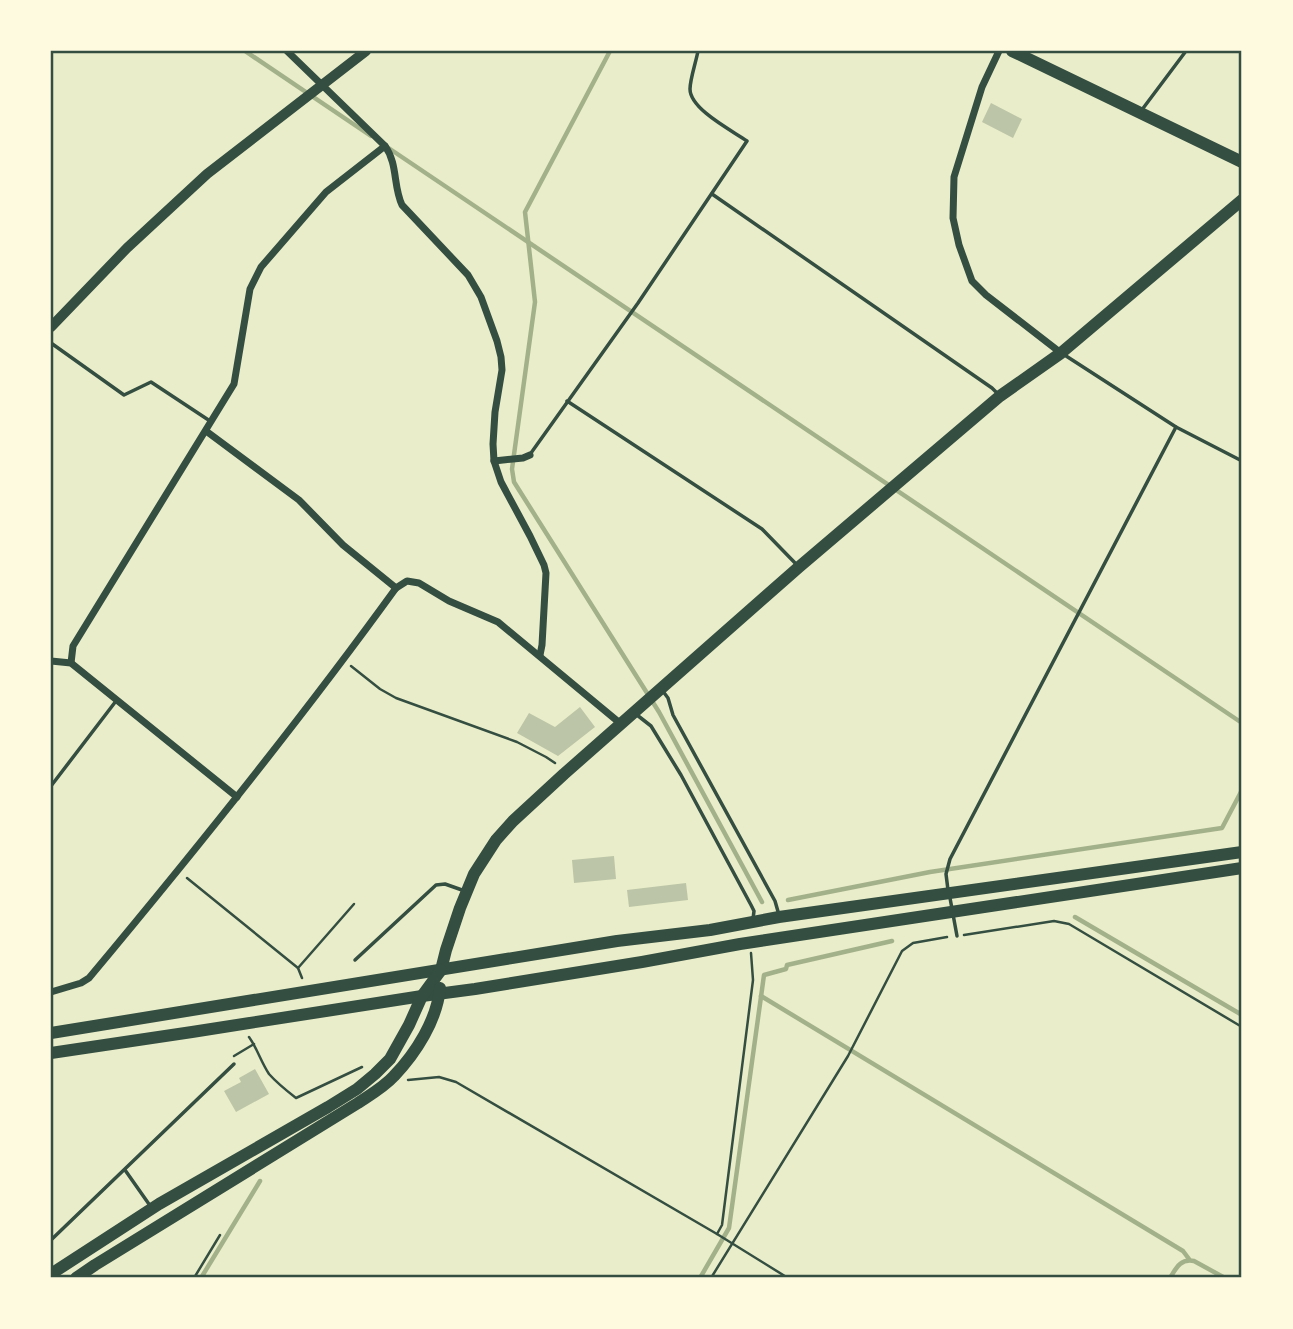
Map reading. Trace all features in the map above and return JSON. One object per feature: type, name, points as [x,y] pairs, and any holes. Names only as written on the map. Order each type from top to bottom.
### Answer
[{"type":"main road","points":[[1012,51],[1242,162]]},
{"type":"main road","points":[[76,1278],[358,1103],[393,1077],[422,1040],[431,1019],[439,993],[446,950],[466,892],[483,859],[513,821],[799,567],[1000,396],[1061,353],[1242,200]]},
{"type":"main road","points":[[51,1033],[779,917],[1242,852]]},
{"type":"main road","points":[[51,1053],[475,989],[751,942],[1242,868]]},
{"type":"main road","points":[[51,1274],[152,1208],[328,1107],[375,1074],[390,1059],[410,1025],[422,996],[441,970]]},
{"type":"street","points":[[287,51],[385,146],[391,154],[402,205],[477,287],[501,357],[502,370],[492,444],[494,461],[500,482],[546,573],[540,655]]},
{"type":"street","points":[[51,327],[136,240],[207,174],[366,51]]},
{"type":"street","points":[[999,51],[982,87],[954,177],[954,218],[959,244],[972,281],[1061,353]]},
{"type":"street","points":[[71,663],[73,646],[234,384],[250,289],[261,267],[326,192],[385,146]]},
{"type":"street","points":[[206,431],[299,500],[344,545],[396,588]]},
{"type":"street","points":[[494,461],[526,456]]},
{"type":"street","points":[[51,992],[89,978],[179,871],[344,660],[396,588],[407,581],[419,583],[449,601],[498,622],[621,724]]},
{"type":"street","points":[[51,661],[71,663],[237,797]]},
{"type":"lane","points":[[526,456],[638,303],[747,141],[693,102],[690,90],[698,51]]},
{"type":"lane","points":[[1140,113],[1186,51]]},
{"type":"lane","points":[[712,194],[1000,396]]},
{"type":"lane","points":[[51,343],[124,395],[151,382],[212,422]]},
{"type":"lane","points":[[1061,353],[1176,427],[1242,461]]},
{"type":"lane","points":[[567,401],[762,529],[799,567]]},
{"type":"lane","points":[[957,936],[946,874],[950,859],[1176,427]]},
{"type":"lane","points":[[660,690],[668,698],[673,715],[775,901],[779,917]]},
{"type":"lane","points":[[51,786],[117,699]]},
{"type":"lane","points":[[639,709],[681,775],[751,905],[754,911],[753,921]]},
{"type":"lane","points":[[355,960],[436,885],[445,884],[466,892]]},
{"type":"lane","points":[[51,1240],[234,1064]]},
{"type":"lane","points":[[125,1170],[152,1208]]},
{"type":"path","points":[[344,660],[380,689],[396,698],[517,742],[552,761],[564,774]]},
{"type":"path","points":[[179,871],[298,968],[302,978]]},
{"type":"path","points":[[298,968],[354,904]]},
{"type":"path","points":[[711,1278],[848,1056],[902,951],[913,943],[1054,921],[1069,923],[1242,1027]]},
{"type":"path","points":[[717,1234],[722,1225],[753,980],[751,942]]},
{"type":"path","points":[[249,1037],[269,1073],[296,1098],[370,1063]]},
{"type":"path","points":[[234,1056],[254,1044]]},
{"type":"path","points":[[393,1077],[402,1080],[439,1077],[456,1082],[788,1278]]},
{"type":"path","points":[[194,1278],[219,1235]]},
{"type":"building","points":[[991,103],[1022,119],[1013,138],[982,122]]},
{"type":"building","points":[[580,707],[595,727],[558,756],[517,733],[529,713],[555,727]]},
{"type":"building","points":[[614,856],[616,879],[574,883],[572,860]]},
{"type":"building","points":[[686,883],[688,900],[629,907],[627,890]]},
{"type":"building","points":[[255,1069],[269,1094],[236,1112],[224,1091],[241,1082],[239,1078]]},
{"type":"waterway","points":[[245,51],[371,136]]},
{"type":"waterway","points":[[610,51],[525,212],[535,302],[512,469],[514,482],[659,712],[762,902]]},
{"type":"waterway","points":[[387,147],[1242,723]]},
{"type":"waterway","points":[[788,900],[930,872],[1222,828],[1242,790]]},
{"type":"waterway","points":[[1075,917],[1242,1015]]},
{"type":"waterway","points":[[700,1278],[729,1228],[764,975],[786,969],[787,965],[892,941]]},
{"type":"waterway","points":[[761,996],[1183,1251],[1189,1259]]},
{"type":"waterway","points":[[201,1278],[260,1181]]},
{"type":"waterway","points":[[1170,1278],[1179,1265],[1189,1260],[1225,1278]]}]
